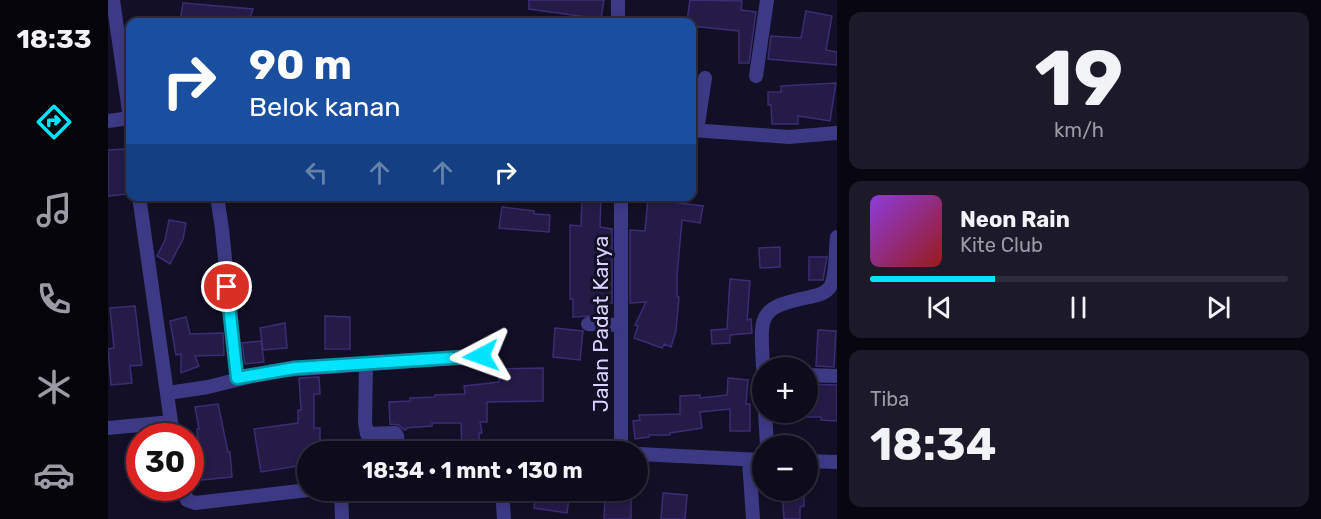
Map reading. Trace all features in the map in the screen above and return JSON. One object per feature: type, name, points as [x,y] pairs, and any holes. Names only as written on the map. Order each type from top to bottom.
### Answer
[{"type":"street","points":[[113,0],[126,90]]},
{"type":"street","points":[[618,0],[618,18]]},
{"type":"street","points":[[756,76],[767,0]]},
{"type":"street","points":[[696,121],[705,78]]},
{"type":"street","points":[[108,121],[126,119]]},
{"type":"street","points":[[696,130],[789,137],[837,133]]},
{"type":"street","points":[[108,428],[171,422],[140,201]]},
{"type":"street","points":[[218,201],[237,378]]},
{"type":"street","name":"Jalan Padat Karya","points":[[621,201],[621,441]]},
{"type":"street","points":[[762,357],[761,330],[767,314],[783,303],[824,293],[831,287],[835,277],[837,237]]},
{"type":"street","points":[[588,324],[621,325]]},
{"type":"street","points":[[168,393],[208,387],[237,378],[295,368],[481,356]]},
{"type":"street","points":[[366,365],[365,423],[367,434],[395,433],[398,441]]},
{"type":"street","points":[[818,375],[837,376]]},
{"type":"street","points":[[648,455],[752,460]]},
{"type":"street","points":[[818,461],[837,462]]},
{"type":"street","points":[[190,501],[195,503],[297,491]]},
{"type":"street","points":[[341,501],[342,519]]},
{"type":"street","points":[[503,501],[504,519]]},
{"type":"street","points":[[753,519],[754,501]]},
{"type":"building","points":[[529,0],[604,0],[601,18],[529,9]]},
{"type":"building","points":[[690,0],[742,1],[741,10],[756,12],[749,63],[739,63],[739,31],[696,26],[696,18],[687,18]]},
{"type":"building","points":[[183,3],[253,9],[248,18],[181,18]]},
{"type":"building","points":[[806,11],[832,16],[826,50],[837,52],[837,65],[768,59],[771,36],[801,38]]},
{"type":"building","points":[[836,83],[830,121],[798,116],[798,124],[772,124],[768,92],[781,92],[781,86]]},
{"type":"building","points":[[124,149],[126,194],[108,196],[108,150]]},
{"type":"building","points":[[582,201],[601,201],[600,227],[612,229],[612,303],[608,303],[609,315],[573,317],[573,299],[570,299],[570,225],[581,226]]},
{"type":"building","points":[[648,201],[703,206],[700,223],[682,220],[677,276],[677,296],[679,297],[676,331],[671,347],[664,344],[662,348],[634,338],[638,326],[635,325],[646,302],[630,303],[630,230],[645,231]]},
{"type":"building","points":[[502,207],[550,215],[549,232],[499,228]]},
{"type":"building","points":[[169,220],[186,223],[183,239],[170,264],[157,256],[165,240]]},
{"type":"building","points":[[780,247],[780,267],[760,268],[759,248]]},
{"type":"building","points":[[809,257],[827,257],[823,280],[809,280]]},
{"type":"building","points":[[730,279],[750,281],[747,320],[751,319],[752,333],[730,335],[730,343],[712,344],[711,330],[727,329]]},
{"type":"building","points":[[135,306],[142,365],[130,366],[132,383],[111,385],[108,349],[114,348],[110,308]]},
{"type":"building","points":[[325,316],[350,317],[350,349],[325,349]]},
{"type":"building","points":[[186,317],[190,334],[223,333],[224,355],[195,356],[199,366],[181,373],[181,354],[176,355],[170,321]]},
{"type":"building","points":[[285,323],[287,348],[263,350],[260,328]]},
{"type":"building","points":[[555,328],[583,331],[580,360],[553,357]]},
{"type":"building","points":[[818,330],[836,331],[834,367],[818,366]]},
{"type":"building","points":[[261,341],[264,362],[245,364],[242,343]]},
{"type":"building","points":[[543,368],[543,401],[487,402],[487,422],[480,422],[482,433],[479,433],[479,441],[462,441],[461,423],[432,423],[432,426],[406,428],[406,430],[399,425],[390,424],[389,402],[410,401],[410,398],[435,397],[435,395],[465,394],[464,386],[499,382],[499,369]]},
{"type":"building","points":[[319,377],[320,394],[314,394],[314,428],[320,428],[320,441],[297,441],[297,466],[261,472],[254,429],[298,423],[298,410],[301,410],[299,378]]},
{"type":"building","points":[[728,378],[748,380],[746,404],[750,404],[750,431],[730,431],[730,409],[700,412],[702,428],[635,439],[633,421],[640,420],[639,415],[680,414],[680,396],[700,395],[700,398],[727,395]]},
{"type":"building","points":[[818,384],[837,385],[837,421],[821,420],[821,417],[818,417]]},
{"type":"building","points":[[218,404],[228,452],[230,452],[232,477],[204,480],[204,423],[198,423],[195,407]]},
{"type":"building","points":[[663,493],[687,495],[685,519],[661,519]]},
{"type":"building","points":[[535,501],[569,501],[567,513],[534,508]]},
{"type":"building","points":[[605,501],[631,501],[631,519],[604,519]]},
{"type":"building","points":[[783,501],[804,501],[804,506],[800,507],[800,519],[784,519]]},
{"type":"route","points":[[227,287],[237,378],[295,368],[481,356]]}]
